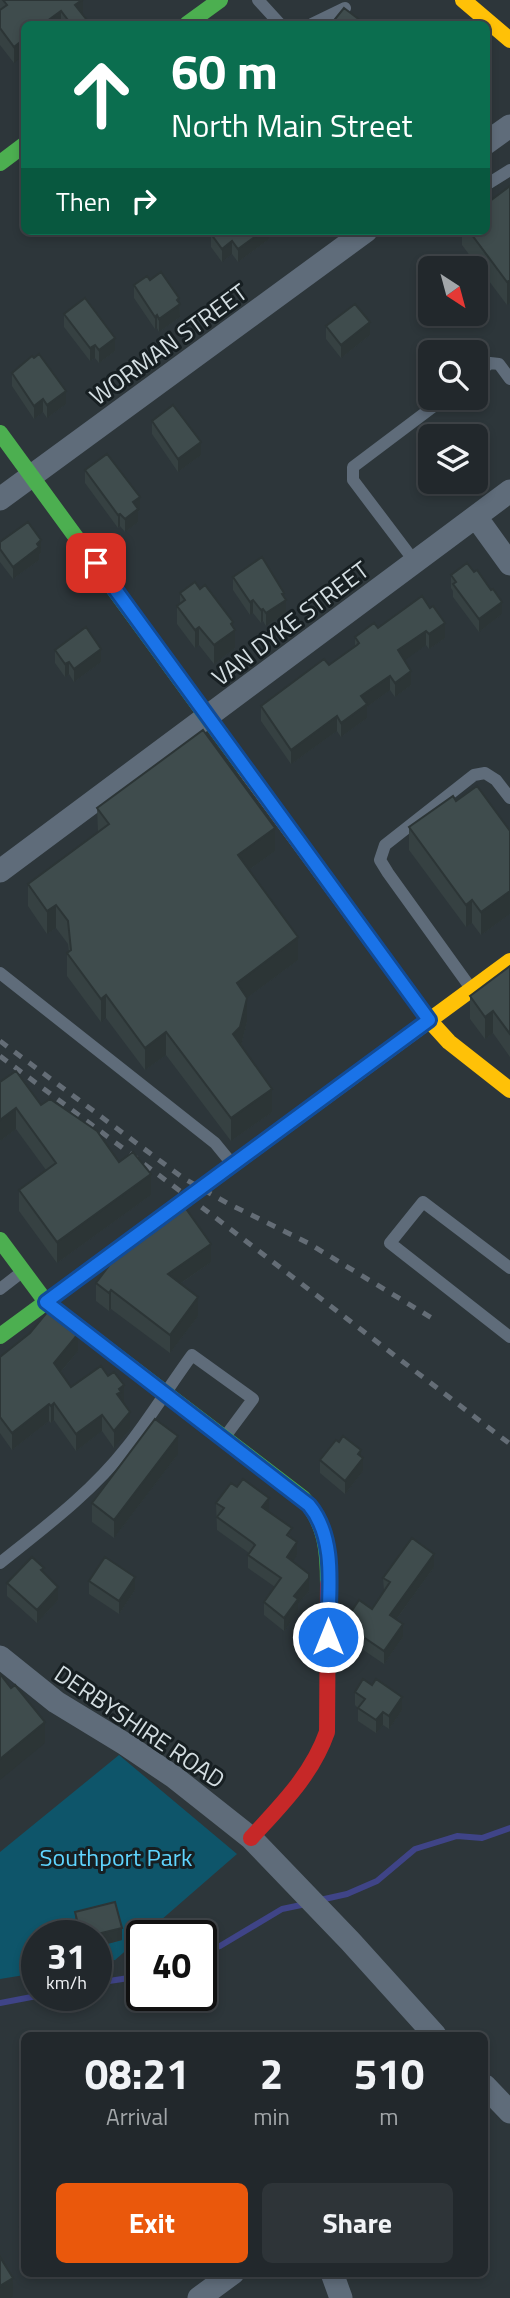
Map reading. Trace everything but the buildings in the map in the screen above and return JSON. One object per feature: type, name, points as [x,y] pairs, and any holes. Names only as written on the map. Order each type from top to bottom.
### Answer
[{"type":"street","points":[[191,21],[217,1]]},
{"type":"street","points":[[477,8],[510,40]]},
{"type":"street","points":[[490,140],[510,126]]},
{"type":"street","points":[[0,163],[21,147]]},
{"type":"street","name":"WORMAN STREET","points":[[0,499],[361,235]]},
{"type":"street","points":[[0,433],[429,1020],[449,1042],[510,1090]]},
{"type":"street","name":"VAN DYKE STREET","points":[[0,871],[510,491]]},
{"type":"street","points":[[475,517],[510,564]]},
{"type":"street","points":[[0,1336],[510,961]]},
{"type":"street","points":[[0,1240],[46,1302],[303,1498],[324,1528],[327,1542],[327,1727],[318,1758],[302,1781],[251,1838]]},
{"type":"street","name":"DERBYSHIRE ROAD","points":[[0,1657],[56,1702],[174,1777],[251,1838],[350,1941],[426,2032]]},
{"type":"street","points":[[488,2089],[510,2112]]},
{"type":"street","points":[[199,2298],[228,2277]]},
{"type":"lane","points":[[258,0],[277,21]]},
{"type":"lane","points":[[319,21],[349,8]]},
{"type":"lane","points":[[490,182],[510,170]]},
{"type":"lane","points":[[488,365],[499,365],[510,379]]},
{"type":"lane","points":[[415,562],[353,480],[353,467],[429,410]]},
{"type":"lane","points":[[472,989],[380,860],[386,845],[474,775],[485,773],[496,780],[510,798]]},
{"type":"lane","points":[[0,973],[215,1143],[234,1165]]},
{"type":"lane","points":[[510,1268],[423,1202],[390,1243],[510,1337]]},
{"type":"lane","points":[[0,1289],[23,1271]]},
{"type":"lane","points":[[0,1563],[57,1520],[93,1486],[127,1447],[192,1355],[253,1399],[224,1439]]},
{"type":"green space","name":"Southport Park","points":[[119,1755],[237,1854],[161,1920],[126,1920],[126,1950],[115,1960],[112,1960],[112,1920],[21,1920],[21,1976],[0,1979],[0,1852]]},
{"type":"waterway","points":[[320,1900],[347,1894],[377,1881],[415,1849],[457,1836],[482,1838],[510,1828]]},
{"type":"waterway","points":[[217,1947],[282,1909],[306,1904]]},
{"type":"waterway","points":[[112,1981],[126,1978]]},
{"type":"waterway","points":[[0,2003],[21,1999]]},
{"type":"railway","points":[[0,1041],[183,1178],[308,1243],[435,1320]]},
{"type":"railway","points":[[0,1056],[510,1444]]},
{"type":"traffic: fast","points":[[191,21],[220,0]]},
{"type":"traffic: fast","points":[[0,163],[21,147]]},
{"type":"traffic: fast","points":[[0,433],[245,769]]},
{"type":"traffic: fast","points":[[0,1336],[321,1100]]},
{"type":"traffic: fast","points":[[0,1240],[46,1302],[303,1498],[317,1518],[324,1538],[328,1584]]},
{"type":"traffic: slow","points":[[463,0],[488,21]]},
{"type":"traffic: slow","points":[[490,23],[510,40]]},
{"type":"traffic: slow","points":[[245,769],[429,1020],[449,1042],[510,1090]]},
{"type":"traffic: slow","points":[[321,1100],[510,961]]},
{"type":"traffic: jam","points":[[251,1838],[304,1776],[327,1732],[328,1584]]},
{"type":"route","points":[[96,563],[429,1020],[46,1302],[303,1498],[315,1512],[324,1528],[327,1542],[328,1637]]}]
